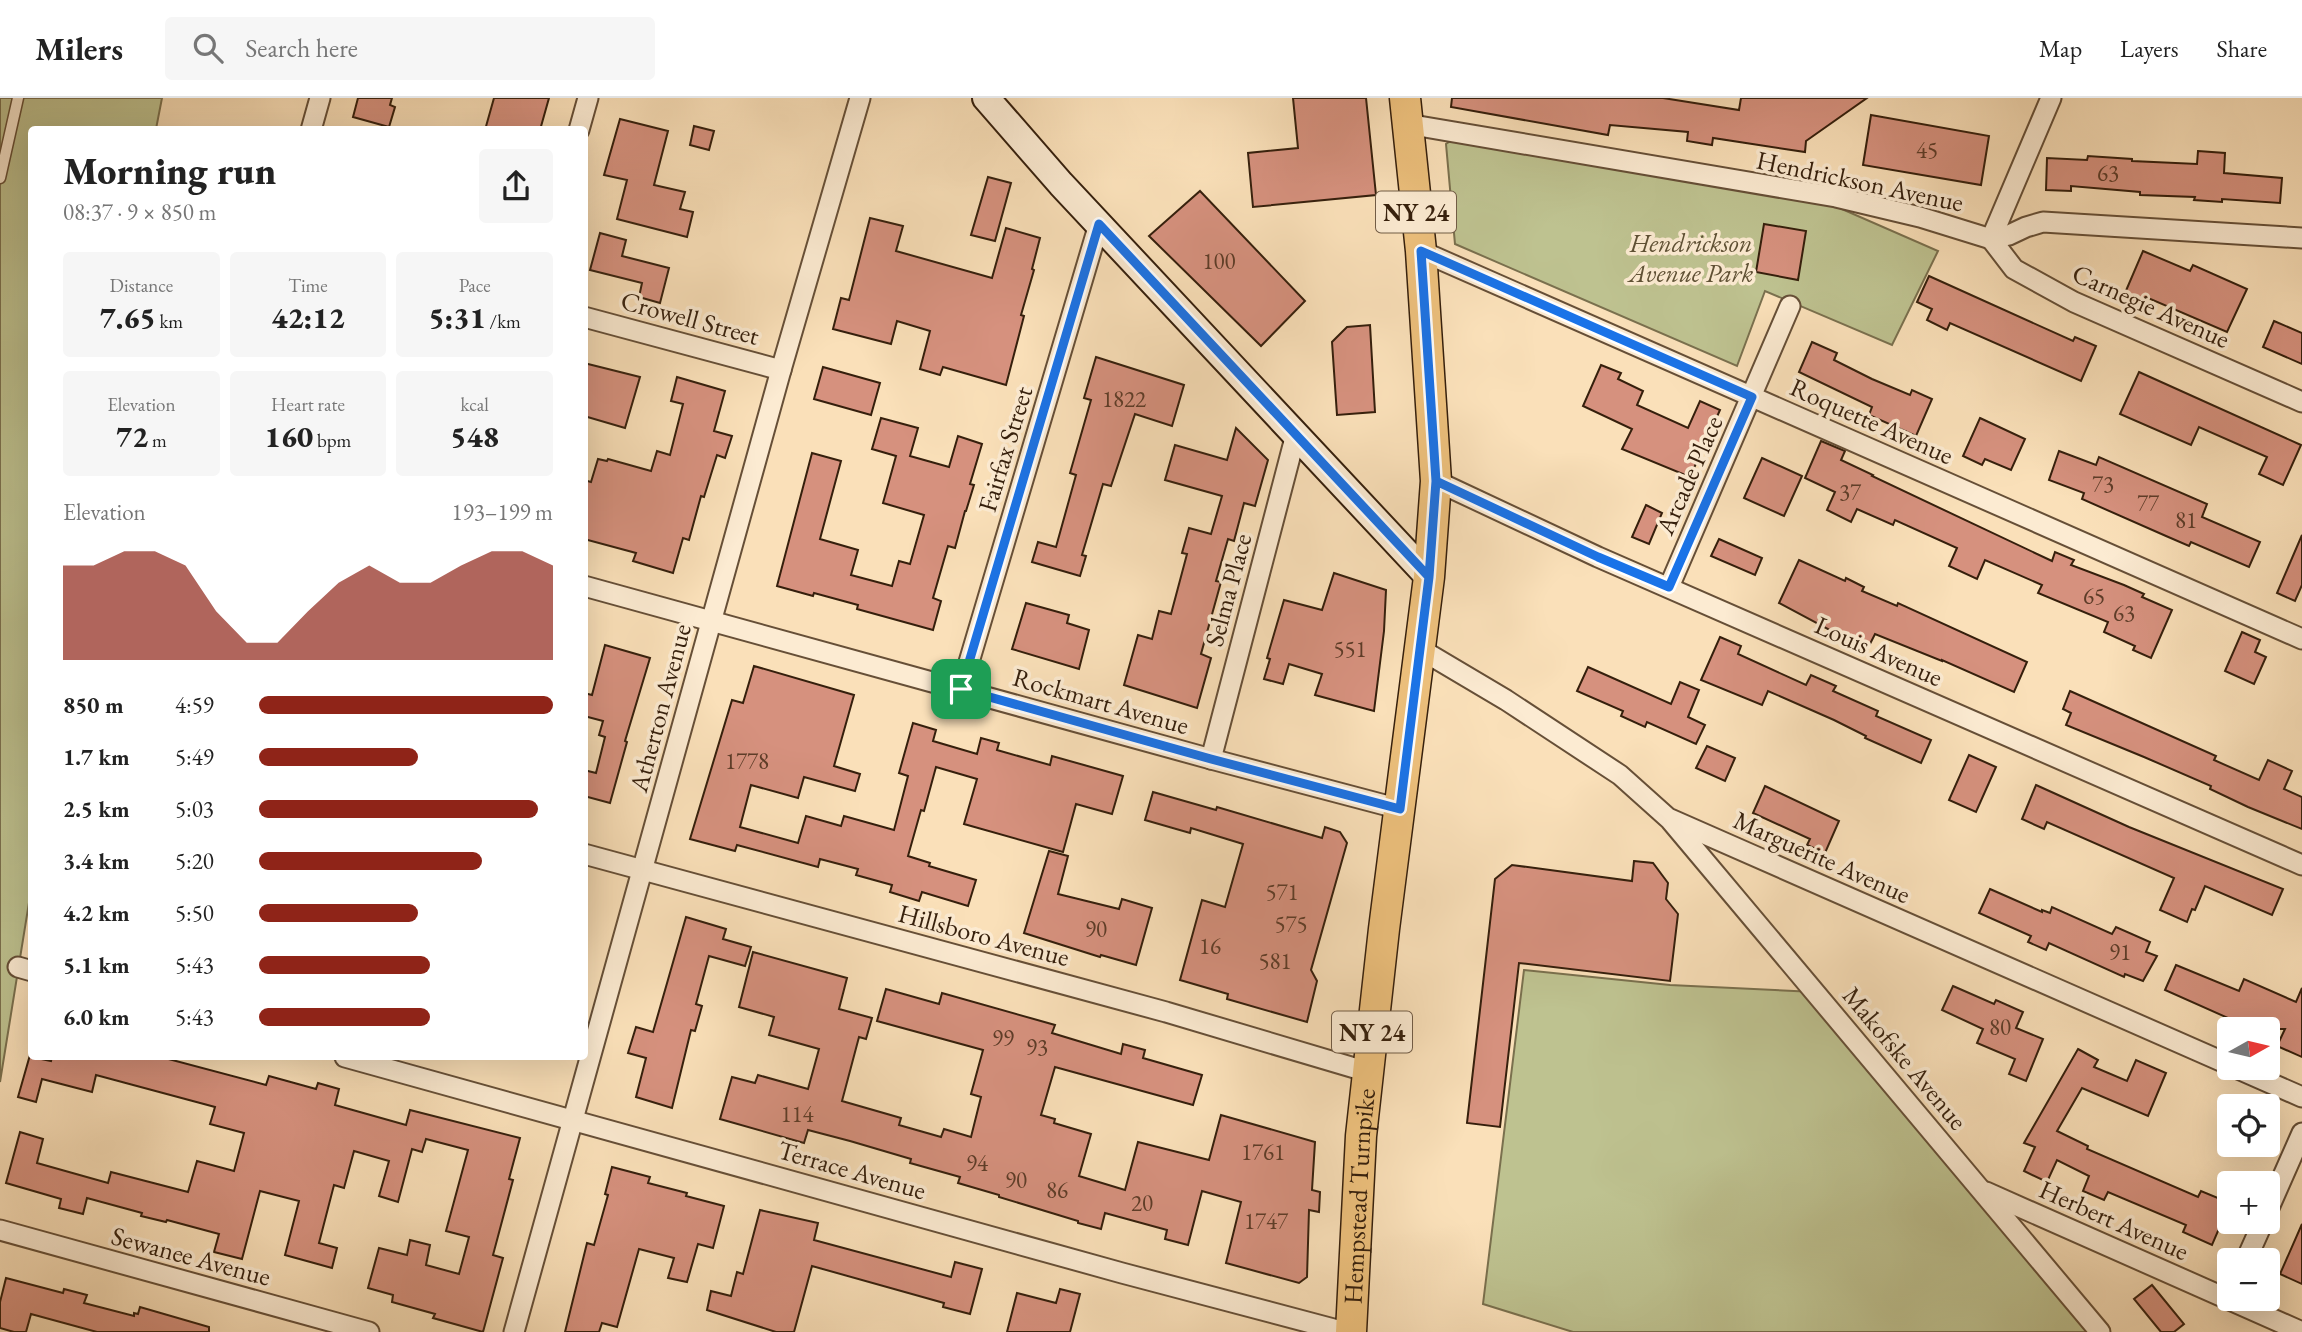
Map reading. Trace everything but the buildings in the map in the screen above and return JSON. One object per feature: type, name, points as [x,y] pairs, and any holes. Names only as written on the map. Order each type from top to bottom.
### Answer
[{"type":"main road","points":[[986,98],[1099,224],[1429,577]]},
{"type":"main road","name":"Hempstead Turnpike","points":[[1351,1332],[1361,1136],[1429,577],[1436,481],[1421,251],[1406,111]]},
{"type":"street","points":[[312,126],[320,98]]},
{"type":"street","points":[[580,126],[587,98]]},
{"type":"street","name":"Atherton Avenue","points":[[514,1332],[781,370],[860,98]]},
{"type":"street","points":[[1991,239],[2051,98]]},
{"type":"street","name":"Hendrickson Avenue","points":[[1406,111],[1836,197],[1920,217],[1991,239],[2043,222],[2302,238]]},
{"type":"street","name":"Fairfax Street","points":[[961,689],[1099,224]]},
{"type":"street","name":"Carnegie Avenue","points":[[1991,239],[2014,269],[2074,302],[2302,402]]},
{"type":"street","name":"Roquette Avenue","points":[[1421,251],[2302,639]]},
{"type":"street","name":"Arcade Place","points":[[1669,587],[1790,306]]},
{"type":"street","name":"Crowell Street","points":[[588,318],[781,370]]},
{"type":"street","name":"Selma Place","points":[[1211,759],[1296,434]]},
{"type":"street","name":"Louis Avenue","points":[[1436,481],[1598,557],[2302,865]]},
{"type":"street","name":"Rockmart Avenue","points":[[588,587],[1400,809]]},
{"type":"street","name":"Marguerite Avenue","points":[[1420,649],[1506,700],[1620,775],[1668,818],[2217,1059]]},
{"type":"street","name":"Makofske Avenue","points":[[1668,818],[2100,1332]]},
{"type":"street","name":"Hillsboro Avenue","points":[[588,855],[1166,1012],[1368,1072]]},
{"type":"street","name":"Terrace Avenue","points":[[356,1060],[1122,1273],[1345,1332]]},
{"type":"street","points":[[2263,1080],[2302,1097]]},
{"type":"street","points":[[2280,1183],[2302,1133]]},
{"type":"street","name":"Herbert Avenue","points":[[1982,1191],[2217,1294]]},
{"type":"street","name":"Sewanee Avenue","points":[[0,1230],[369,1332]]},
{"type":"street","name":"Herbert Avenue","points":[[2256,1311],[2302,1332]]},
{"type":"lane","points":[[0,178],[18,98]]},
{"type":"green space","points":[[0,98],[162,98],[157,126],[28,126],[28,909],[0,1082]]},
{"type":"green space","name":"Hendrickson Avenue Park","points":[[1463,132],[1819,199],[1938,251],[1892,345],[1765,291],[1737,366],[1455,244],[1446,144]]},
{"type":"green space","points":[[1524,970],[1670,985],[1815,992],[2089,1320],[2087,1332],[1573,1332],[1483,1304]]},
{"type":"route","points":[[961,689],[1099,224],[1429,577],[1436,481],[1669,587],[1752,397],[1421,251],[1436,481],[1429,577],[1400,809],[961,689]]}]
